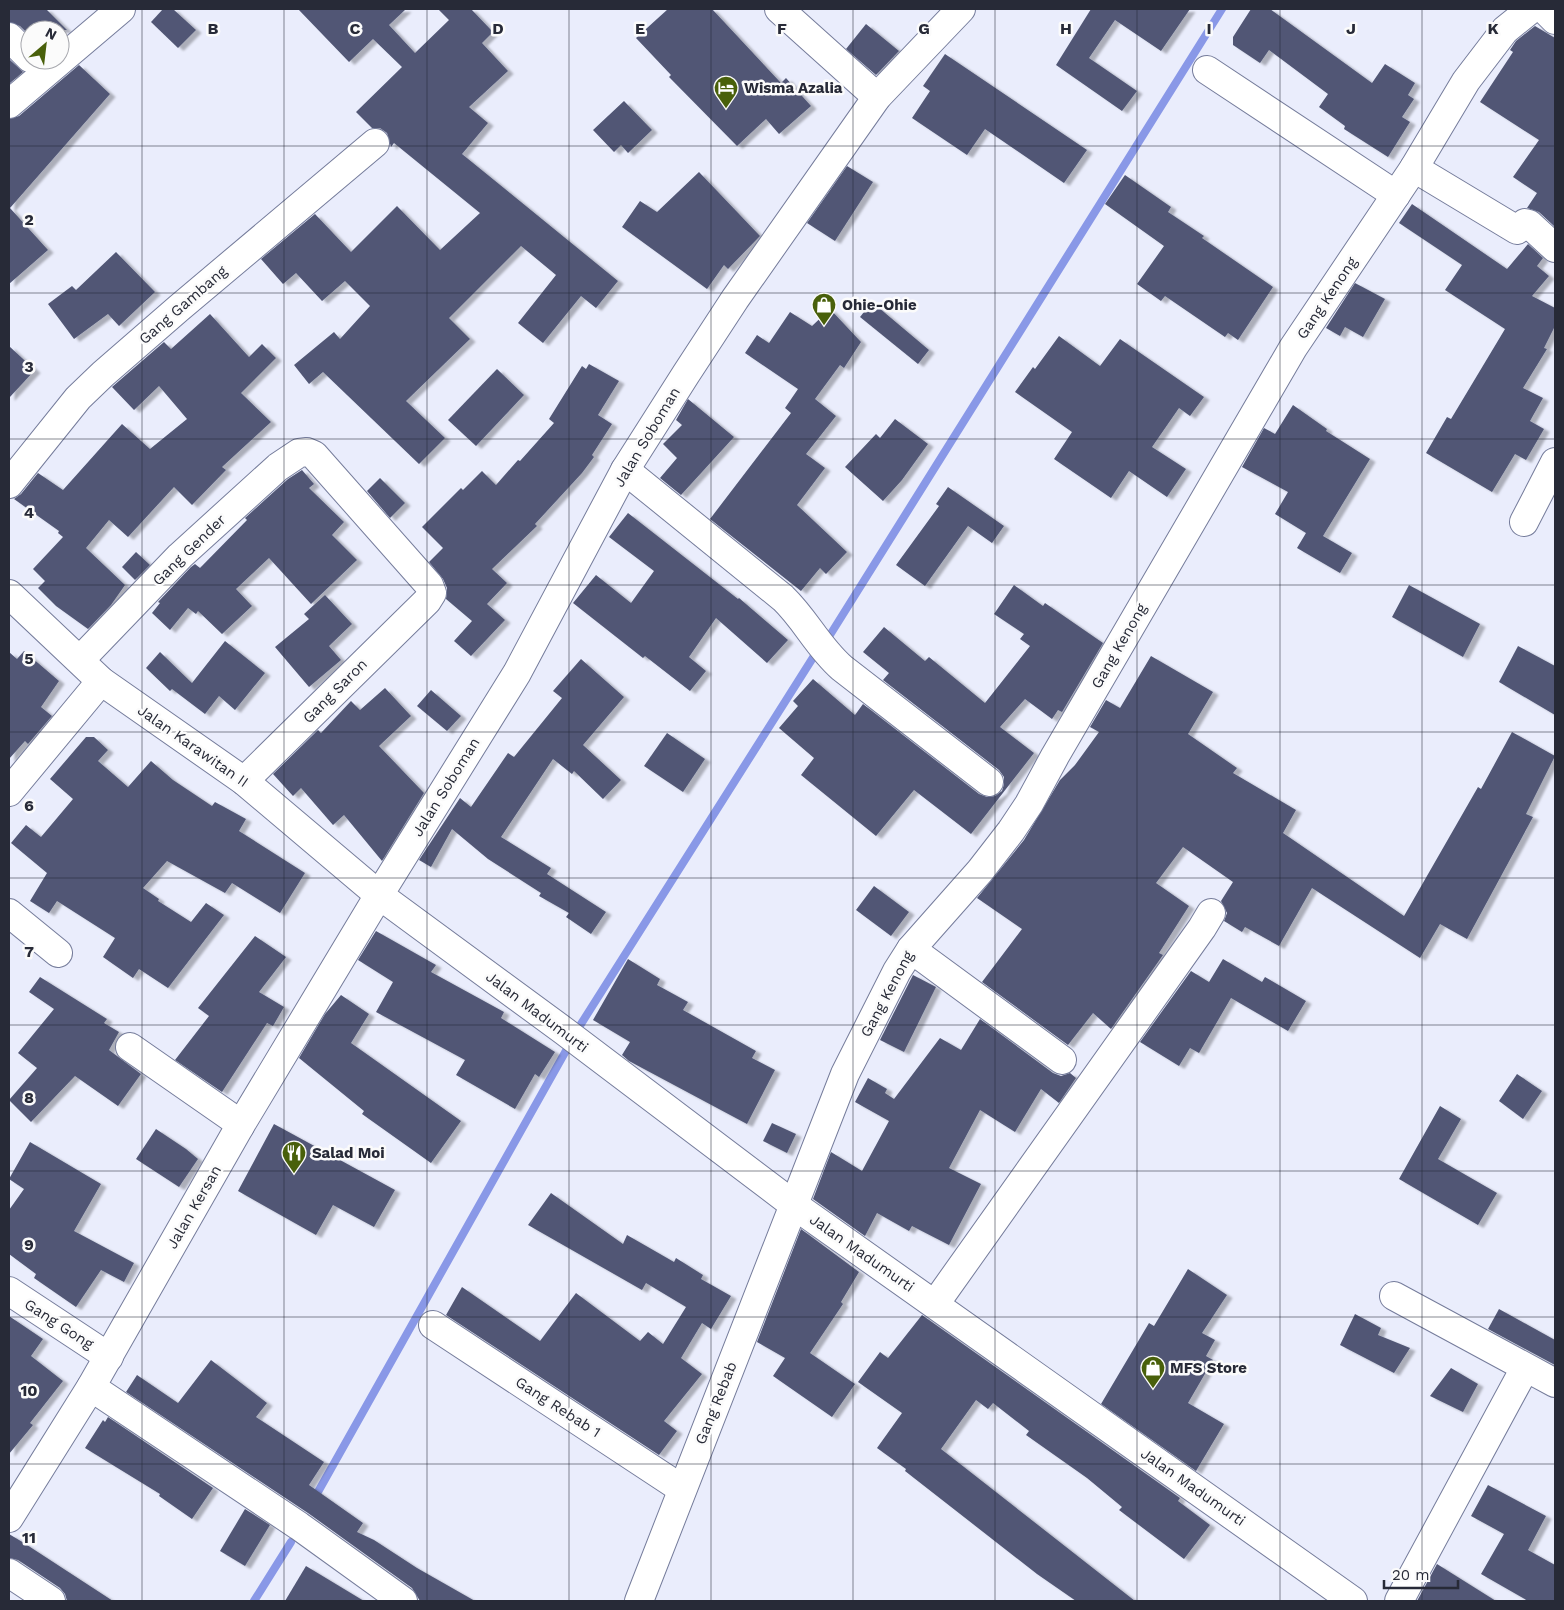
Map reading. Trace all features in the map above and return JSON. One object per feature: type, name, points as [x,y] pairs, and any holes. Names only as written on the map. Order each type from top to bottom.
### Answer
[{"type":"street","points":[[70,42],[121,9]]},
{"type":"street","points":[[779,9],[877,97]]},
{"type":"street","name":"Jalan Soboman","points":[[378,895],[517,673],[625,470],[735,299],[877,97],[961,9]]},
{"type":"street","name":"Gang Kenong","points":[[794,1205],[845,1074],[897,971],[911,949],[990,858],[1029,804],[1055,756],[1293,348],[1414,168],[1466,81],[1505,30],[1530,9]]},
{"type":"street","points":[[1544,9],[1555,20]]},
{"type":"street","points":[[9,37],[20,48]]},
{"type":"street","points":[[9,104],[32,70]]},
{"type":"street","points":[[1207,70],[1396,195]]},
{"type":"street","name":"Gang Gambang","points":[[9,484],[78,398],[103,374],[179,308],[376,144]]},
{"type":"street","points":[[1414,168],[1517,230],[1525,224],[1529,224],[1555,248]]},
{"type":"street","name":"Gang Saron","points":[[244,782],[432,593],[429,585],[320,460],[307,452]]},
{"type":"street","name":"Gang Gender","points":[[80,660],[180,556],[264,479],[292,457],[307,452]]},
{"type":"street","points":[[1524,522],[1555,462]]},
{"type":"street","points":[[625,470],[783,598],[793,608],[825,653],[842,668],[989,782]]},
{"type":"street","name":"Jalan Karawitan II","points":[[9,594],[101,681],[244,782],[378,895]]},
{"type":"street","points":[[9,792],[101,681]]},
{"type":"street","name":"Jalan Madumurti","points":[[378,895],[573,1038],[794,1205],[1353,1601]]},
{"type":"street","name":"Jalan Kersan","points":[[9,1518],[109,1357],[240,1126],[378,895]]},
{"type":"street","points":[[9,913],[58,953]]},
{"type":"street","points":[[935,1304],[1211,913]]},
{"type":"street","points":[[911,949],[1062,1060]]},
{"type":"street","points":[[130,1047],[232,1118],[240,1126]]},
{"type":"street","name":"Gang Rebab","points":[[639,1601],[794,1205]]},
{"type":"street","name":"Gang Gong","points":[[9,1291],[109,1357]]},
{"type":"street","points":[[1394,1296],[1555,1383]]},
{"type":"street","name":"Gang Rebab 1","points":[[433,1325],[682,1489]]},
{"type":"street","points":[[1399,1601],[1526,1368]]},
{"type":"street","points":[[91,1387],[299,1526],[403,1601]]},
{"type":"street","points":[[9,1573],[51,1601]]},
{"type":"building","points":[[9,9],[46,9],[57,20],[20,20],[20,26],[9,22]]},
{"type":"building","points":[[163,9],[173,9],[196,30],[178,48],[151,22]]},
{"type":"building","points":[[298,9],[406,9],[389,25],[415,53],[449,20],[438,9],[471,9],[493,32],[482,43],[508,71],[469,107],[488,123],[462,154],[618,281],[596,308],[581,296],[543,343],[518,323],[556,275],[521,246],[449,318],[470,339],[406,401],[445,438],[419,464],[323,372],[309,384],[294,365],[334,332],[340,339],[370,306],[345,281],[322,301],[296,273],[283,284],[261,259],[315,214],[351,252],[397,206],[440,250],[480,213],[394,143],[391,147],[387,133],[380,128],[372,128],[356,112],[402,67],[373,39],[349,62]]},
{"type":"building","points":[[668,9],[712,9],[781,83],[786,78],[811,106],[779,134],[766,119],[737,146],[669,77],[671,75],[636,38]]},
{"type":"building","points":[[1091,9],[1190,9],[1161,51],[1115,20],[1089,58],[1137,91],[1122,111],[1056,65]]},
{"type":"building","points":[[1251,9],[1270,9],[1372,83],[1385,64],[1415,83],[1408,95],[1414,99],[1402,117],[1410,122],[1388,157],[1344,129],[1345,126],[1319,107],[1328,94],[1269,50],[1260,63],[1233,45],[1233,37]]},
{"type":"building","points":[[866,24],[899,51],[876,75],[846,49]]},
{"type":"building","points":[[1535,26],[1555,38],[1555,227],[1539,212],[1527,208],[1537,193],[1513,177],[1539,140],[1480,102],[1513,52],[1510,50],[1516,41]]},
{"type":"building","points":[[945,54],[1087,150],[1064,183],[985,129],[967,155],[912,118],[930,91],[923,86]]},
{"type":"building","points":[[9,59],[23,72],[9,84]]},
{"type":"building","points":[[79,65],[110,94],[10,208],[48,250],[9,284],[9,119],[19,116]]},
{"type":"building","points":[[624,101],[652,130],[628,153],[621,145],[614,152],[593,130]]},
{"type":"building","points":[[847,166],[873,182],[835,241],[807,223]]},
{"type":"building","points":[[699,172],[760,236],[728,269],[724,265],[707,289],[622,227],[640,201],[657,212]]},
{"type":"building","points":[[1125,175],[1171,207],[1168,212],[1204,236],[1202,238],[1273,287],[1238,340],[1228,333],[1225,337],[1165,296],[1161,301],[1137,284],[1164,246],[1105,204]]},
{"type":"building","points":[[1412,204],[1507,269],[1528,244],[1543,258],[1537,266],[1549,276],[1532,296],[1555,308],[1555,326],[1544,348],[1547,349],[1523,388],[1543,398],[1530,421],[1544,429],[1526,460],[1515,454],[1492,492],[1426,453],[1447,417],[1451,419],[1505,329],[1445,290],[1462,265],[1399,223]]},
{"type":"building","points":[[116,252],[155,292],[119,326],[108,314],[74,339],[48,304],[72,286],[76,290]]},
{"type":"building","points":[[1355,283],[1385,299],[1363,337],[1345,327],[1340,336],[1326,328]]},
{"type":"building","points":[[872,302],[929,350],[918,364],[860,317]]},
{"type":"building","points":[[830,309],[861,342],[844,368],[840,365],[815,399],[836,416],[806,454],[825,468],[797,505],[847,552],[826,574],[820,568],[801,591],[710,519],[791,413],[785,408],[798,389],[745,353],[757,335],[769,343],[790,312],[812,326]]},
{"type":"building","points":[[210,314],[249,357],[262,344],[276,358],[241,393],[271,422],[222,467],[226,470],[192,505],[174,487],[128,537],[109,520],[86,548],[125,585],[111,605],[88,629],[56,606],[38,588],[45,581],[33,569],[63,537],[58,533],[59,531],[14,499],[21,494],[38,473],[63,490],[122,424],[150,449],[187,419],[159,386],[134,410],[112,387],[164,342],[171,349]]},
{"type":"building","points":[[1059,336],[1100,366],[1120,339],[1204,397],[1190,416],[1179,408],[1152,447],[1186,469],[1167,497],[1129,471],[1111,498],[1054,459],[1072,432],[1015,392],[1033,367],[1035,369]]},
{"type":"building","points":[[9,346],[35,370],[9,398]]},
{"type":"building","points":[[589,364],[619,381],[598,415],[612,424],[592,455],[594,457],[582,473],[535,524],[537,526],[492,569],[507,583],[487,604],[505,620],[471,656],[454,641],[472,621],[446,599],[447,588],[443,579],[429,562],[443,548],[422,527],[461,488],[463,490],[482,471],[496,485],[554,423],[549,419],[582,366],[586,369]]},
{"type":"building","points":[[497,369],[524,395],[476,446],[448,420]]},
{"type":"building","points":[[688,399],[734,437],[681,495],[660,478],[677,458],[663,444],[682,425],[676,420]]},
{"type":"building","points":[[1293,405],[1327,429],[1326,431],[1370,459],[1323,536],[1352,553],[1340,573],[1297,548],[1306,533],[1275,514],[1288,492],[1242,467],[1264,428],[1275,434]]},
{"type":"building","points":[[895,419],[928,444],[902,480],[883,501],[845,467],[876,434],[880,438]]},
{"type":"building","points":[[302,470],[314,484],[309,488],[344,522],[332,535],[357,560],[311,604],[269,558],[236,589],[252,606],[222,634],[198,611],[196,614],[188,608],[170,630],[152,613],[160,603],[158,602],[191,567],[195,564],[200,568],[247,520],[245,518],[288,479]]},
{"type":"building","points":[[380,478],[405,503],[390,518],[367,491]]},
{"type":"building","points":[[948,487],[1004,526],[992,543],[968,526],[925,586],[896,565],[939,506],[936,504]]},
{"type":"building","points":[[628,513],[739,598],[788,640],[767,663],[716,618],[689,657],[706,671],[690,691],[645,656],[643,658],[573,603],[596,575],[631,603],[654,571],[609,537]]},
{"type":"building","points":[[136,552],[150,565],[135,580],[122,567]]},
{"type":"building","points":[[1014,585],[1043,606],[1045,603],[1103,643],[1062,712],[1058,710],[1052,719],[1025,699],[1000,727],[1034,753],[971,834],[914,790],[876,836],[801,775],[814,758],[779,728],[798,706],[793,701],[813,679],[855,715],[863,704],[979,794],[987,797],[995,796],[1002,791],[1004,784],[1004,777],[999,770],[883,680],[889,673],[863,652],[884,627],[925,661],[929,657],[985,703],[1030,646],[1020,639],[1024,634],[994,614]]},
{"type":"building","points":[[1409,585],[1480,624],[1463,657],[1392,617]]},
{"type":"building","points":[[325,595],[352,624],[329,646],[341,660],[309,687],[275,647],[309,619],[304,614]]},
{"type":"building","points":[[225,641],[265,673],[235,710],[219,696],[205,714],[172,689],[170,691],[146,668],[160,652],[192,683]]},
{"type":"building","points":[[1518,646],[1555,666],[1555,715],[1499,682]]},
{"type":"building","points":[[24,651],[59,681],[41,707],[52,716],[28,744],[25,741],[9,759],[9,652],[17,659]]},
{"type":"building","points":[[1151,656],[1213,692],[1188,734],[1237,768],[1233,773],[1296,810],[1283,833],[1404,916],[1478,787],[1481,789],[1512,732],[1555,756],[1526,814],[1533,817],[1467,939],[1440,924],[1420,958],[1312,888],[1279,946],[1245,927],[1242,932],[1224,921],[1227,913],[1221,901],[1233,882],[1183,847],[1156,883],[1189,906],[1159,953],[1163,955],[1111,1029],[1093,1013],[1068,1045],[982,982],[1022,929],[977,898],[1024,840],[1060,780],[1075,765],[1099,732],[1090,727],[1106,700],[1120,708]]},
{"type":"building","points":[[581,659],[624,697],[583,745],[621,780],[603,799],[574,771],[572,774],[553,759],[501,837],[551,868],[547,874],[606,912],[591,934],[566,917],[569,913],[539,896],[541,893],[488,859],[452,829],[431,867],[419,860],[460,798],[471,807],[508,753],[514,757],[562,698],[553,691]]},
{"type":"building","points":[[385,688],[411,716],[379,746],[424,793],[382,861],[344,815],[333,825],[301,788],[293,796],[273,774],[318,730],[321,733],[351,701],[360,710]]},
{"type":"building","points":[[431,690],[461,716],[447,731],[417,706]]},
{"type":"building","points":[[667,733],[705,759],[683,792],[644,766]]},
{"type":"building","points":[[86,737],[94,737],[108,750],[98,761],[128,787],[151,761],[173,780],[212,806],[215,802],[246,819],[239,831],[305,873],[280,913],[232,883],[225,893],[167,861],[143,888],[159,899],[158,901],[191,922],[206,903],[224,915],[168,988],[139,969],[133,978],[103,957],[115,938],[57,901],[49,913],[30,901],[47,873],[11,843],[26,825],[41,837],[73,799],[50,779]]},
{"type":"building","points":[[874,886],[909,912],[891,936],[856,910]]},
{"type":"building","points":[[376,931],[436,965],[431,972],[504,1012],[501,1018],[555,1052],[539,1077],[535,1074],[515,1109],[456,1075],[465,1060],[376,1012],[393,982],[358,960]]},
{"type":"building","points":[[255,936],[286,957],[259,992],[284,1007],[273,1026],[267,1023],[222,1092],[175,1060],[209,1016],[198,1008]]},
{"type":"building","points":[[628,959],[660,979],[657,985],[688,1002],[683,1010],[756,1051],[752,1058],[775,1070],[747,1124],[629,1061],[622,1055],[630,1042],[593,1020]]},
{"type":"building","points":[[1223,959],[1262,982],[1265,977],[1306,1001],[1288,1031],[1231,998],[1199,1053],[1190,1048],[1179,1066],[1140,1042],[1191,971],[1209,982]]},
{"type":"building","points":[[913,975],[936,987],[904,1052],[880,1040]]},
{"type":"building","points":[[40,977],[107,1019],[104,1023],[119,1032],[109,1050],[141,1074],[118,1106],[75,1076],[31,1122],[9,1100],[37,1068],[18,1053],[54,1009],[29,992]]},
{"type":"building","points":[[341,995],[369,1014],[351,1043],[461,1121],[431,1163],[362,1114],[364,1111],[299,1058],[325,1014]]},
{"type":"building","points":[[980,1019],[1053,1073],[1061,1076],[1070,1073],[1076,1078],[1059,1103],[1041,1089],[1015,1132],[980,1110],[949,1168],[981,1184],[949,1245],[912,1226],[909,1231],[877,1213],[865,1236],[813,1199],[831,1152],[862,1171],[889,1121],[855,1102],[868,1078],[887,1089],[885,1093],[894,1099],[940,1038],[961,1050]]},
{"type":"building","points":[[1517,1074],[1542,1091],[1523,1119],[1499,1101]]},
{"type":"building","points":[[1440,1106],[1461,1119],[1438,1159],[1497,1193],[1478,1225],[1399,1179]]},
{"type":"building","points":[[772,1123],[796,1134],[787,1153],[763,1141]]},
{"type":"building","points":[[274,1124],[395,1190],[374,1227],[333,1205],[316,1235],[238,1191]]},
{"type":"building","points":[[156,1129],[198,1159],[179,1187],[136,1159]]},
{"type":"building","points":[[30,1142],[101,1184],[74,1231],[134,1263],[124,1282],[101,1270],[76,1307],[34,1278],[36,1274],[9,1254],[9,1210],[24,1189],[9,1179]]},
{"type":"building","points":[[551,1193],[623,1244],[627,1235],[674,1262],[676,1258],[703,1275],[701,1279],[731,1296],[711,1329],[702,1323],[681,1358],[702,1374],[664,1421],[677,1431],[659,1455],[446,1315],[462,1287],[540,1341],[576,1293],[640,1341],[648,1332],[663,1344],[686,1307],[646,1283],[642,1290],[528,1225]]},
{"type":"building","points":[[801,1229],[859,1272],[841,1302],[843,1304],[810,1353],[855,1384],[832,1417],[773,1376],[785,1358],[757,1342]]},
{"type":"building","name":"MFS Store","points":[[1188,1269],[1227,1295],[1202,1333],[1215,1340],[1206,1356],[1213,1360],[1188,1403],[1224,1424],[1196,1471],[1101,1404],[1149,1323],[1154,1326]]},
{"type":"building","points":[[1499,1309],[1555,1340],[1555,1365],[1488,1329]]},
{"type":"building","points":[[1355,1314],[1381,1328],[1378,1335],[1410,1348],[1394,1373],[1340,1345]]},
{"type":"building","points":[[922,1315],[1180,1498],[1178,1501],[1210,1525],[1184,1559],[1119,1510],[1122,1507],[1087,1478],[1026,1435],[1029,1431],[993,1403],[988,1409],[976,1400],[941,1449],[1135,1601],[1076,1601],[1037,1574],[877,1448],[902,1413],[858,1382],[880,1352],[888,1358]]},
{"type":"building","points":[[9,1316],[43,1339],[31,1356],[63,1381],[30,1423],[33,1425],[9,1454]]},
{"type":"building","points":[[211,1360],[267,1403],[256,1417],[324,1462],[309,1485],[363,1523],[357,1532],[374,1540],[417,1568],[475,1601],[420,1601],[412,1588],[308,1513],[126,1392],[137,1375],[178,1403]]},
{"type":"building","points":[[1451,1368],[1478,1384],[1463,1412],[1430,1396]]},
{"type":"building","points":[[108,1417],[213,1488],[192,1519],[159,1496],[160,1494],[85,1448],[103,1420],[105,1422]]},
{"type":"building","points":[[1488,1485],[1546,1516],[1528,1550],[1555,1565],[1555,1601],[1528,1601],[1481,1574],[1504,1534],[1471,1516]]},
{"type":"building","points":[[245,1509],[270,1525],[245,1566],[220,1551]]},
{"type":"building","points":[[9,1534],[113,1601],[67,1601],[65,1594],[60,1588],[18,1560],[9,1558]]},
{"type":"building","points":[[1437,1564],[1496,1601],[1417,1601]]},
{"type":"building","points":[[306,1566],[364,1601],[285,1601]]},
{"type":"waterway","points":[[830,635],[1222,9]]},
{"type":"waterway","points":[[314,1499],[581,1024],[814,656]]},
{"type":"waterway","points":[[254,1601],[291,1542]]},
{"type":"place","name":"Wisma Azalia","points":[[726,109]]},
{"type":"place","name":"Ohie-Ohie","points":[[824,326]]},
{"type":"place","name":"Salad Moi","points":[[294,1174]]},
{"type":"place","name":"MFS Store","points":[[1153,1389]]}]
